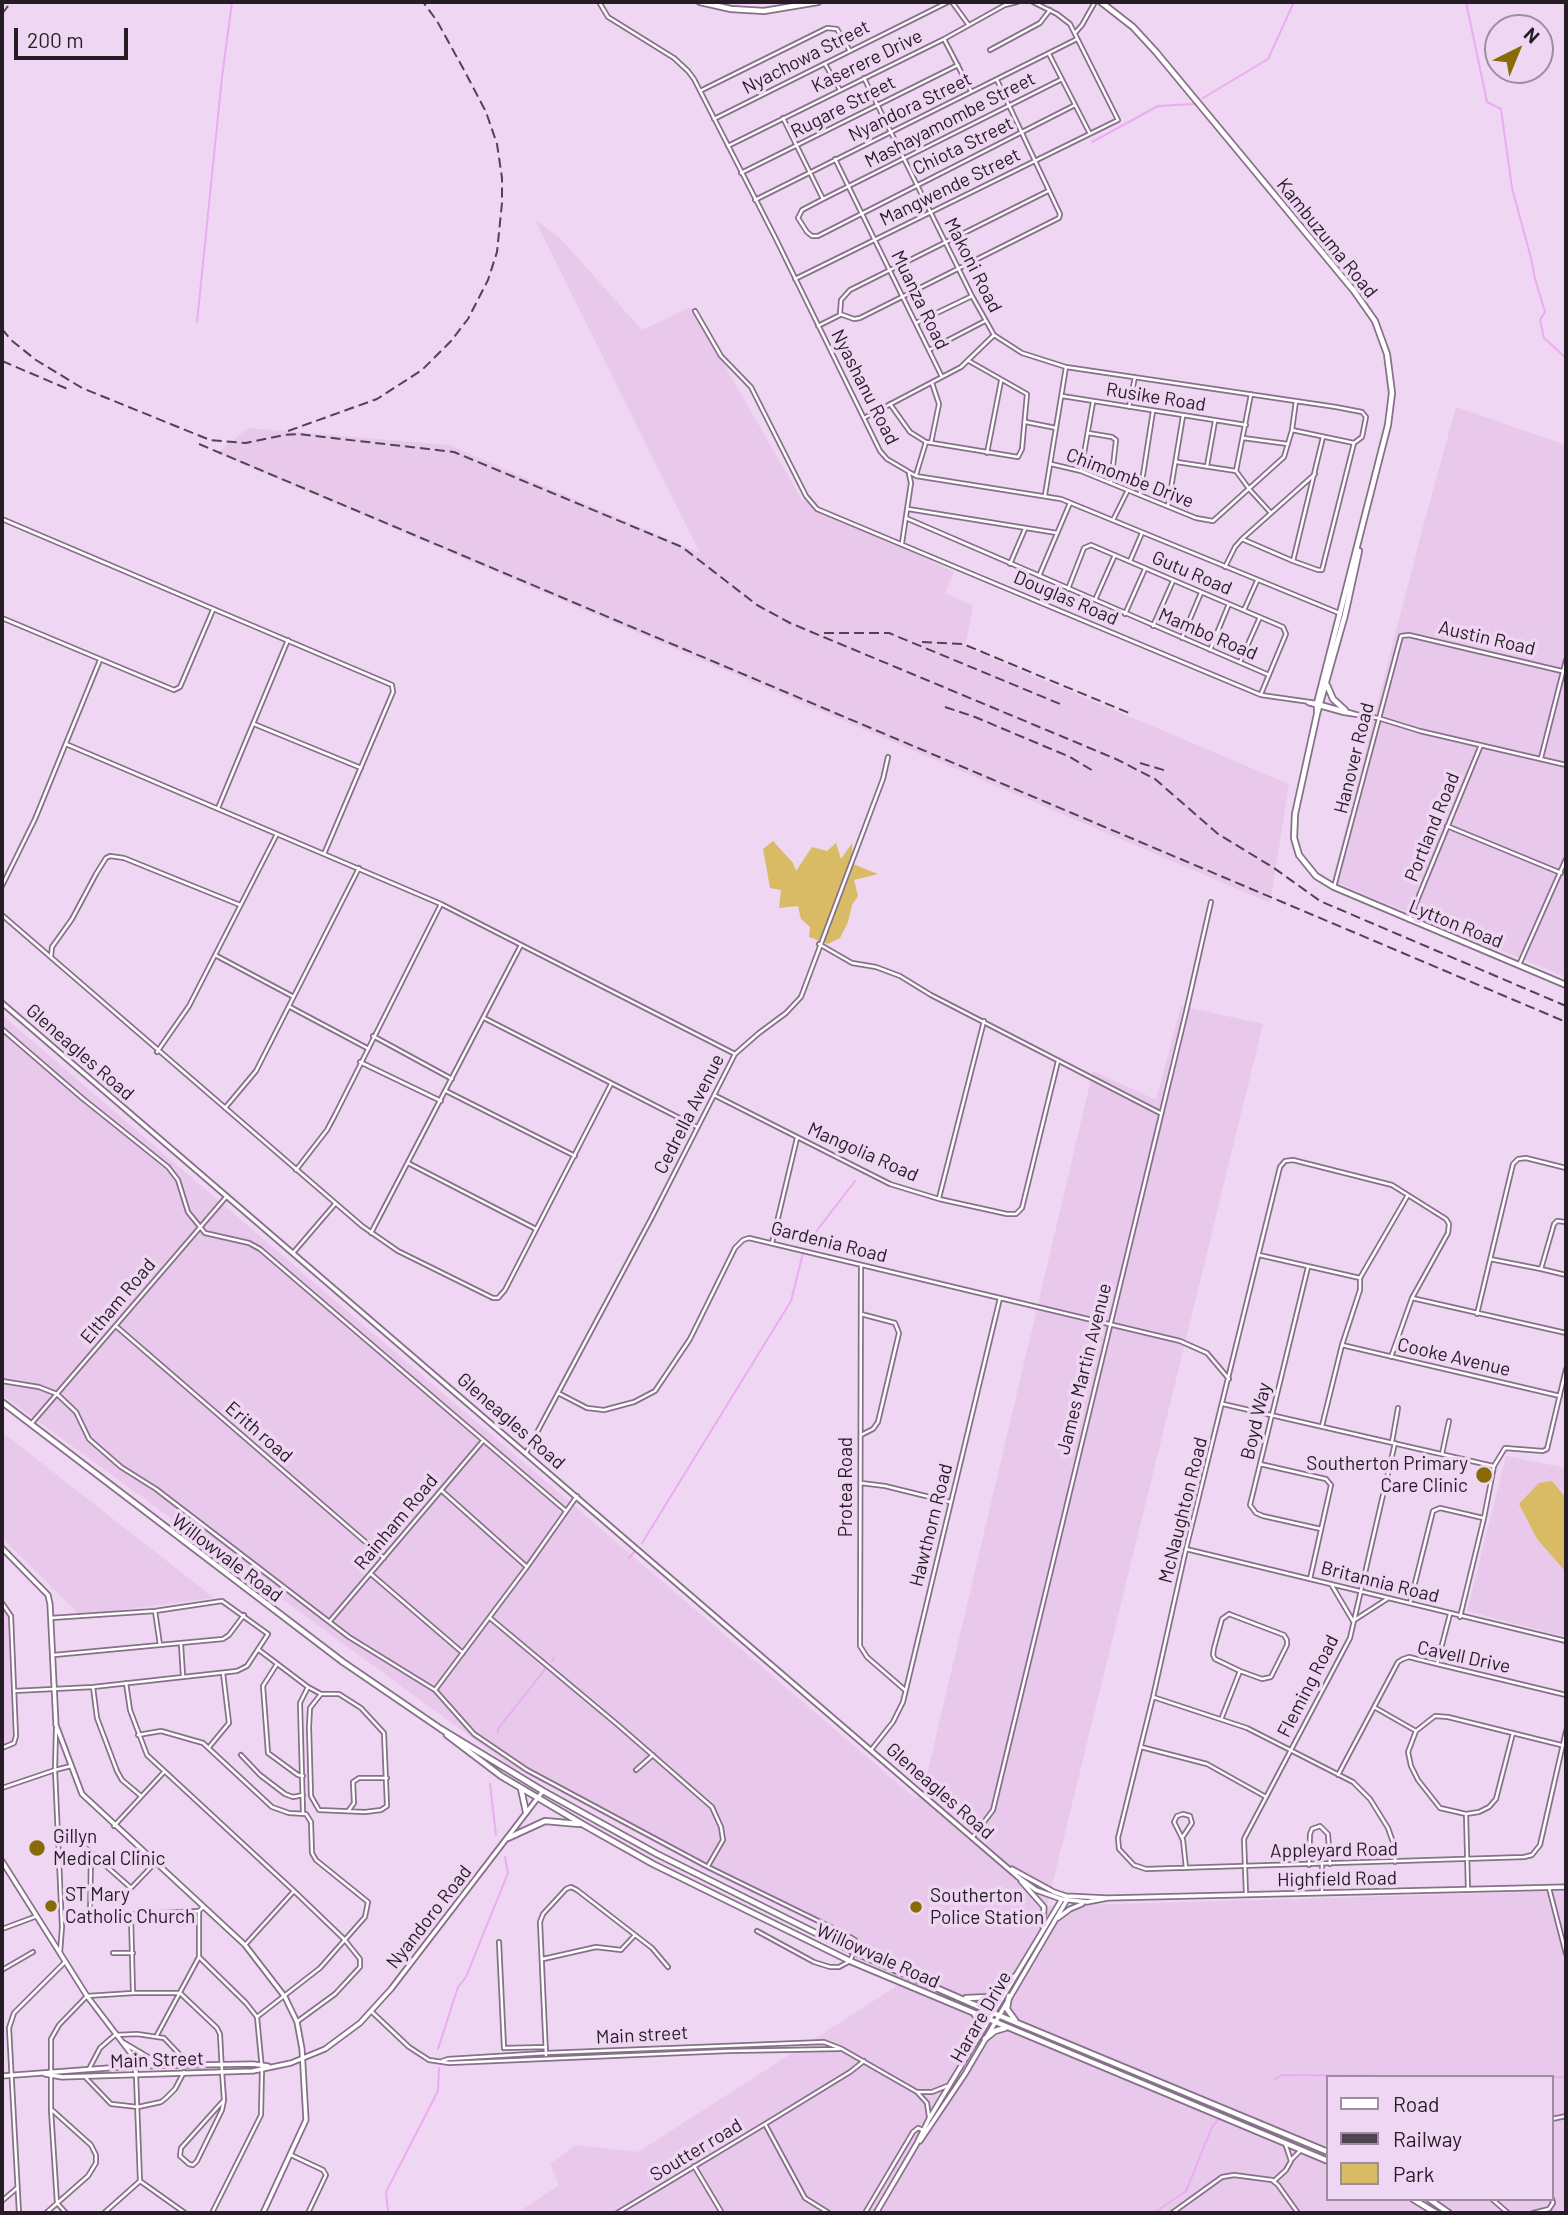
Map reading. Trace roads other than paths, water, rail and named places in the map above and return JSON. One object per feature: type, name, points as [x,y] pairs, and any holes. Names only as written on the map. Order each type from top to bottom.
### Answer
[{"type":"main road","points":[[699,2],[731,9],[764,11],[818,2]]},
{"type":"main road","name":"Kambuzuma Road","points":[[1098,2],[1124,19],[1156,52],[1354,291],[1375,321],[1387,354],[1392,401],[1388,425],[1327,684],[1319,707]]},
{"type":"main road","name":"Kambuzuma Road","points":[[1335,887],[1309,870],[1299,855],[1294,838],[1295,814],[1343,615]]},
{"type":"main road","points":[[1327,684],[1333,699],[1345,710]]},
{"type":"main road","name":"Lytton Road","points":[[1335,887],[1566,985]]},
{"type":"main road","name":"Willowvale Road","points":[[2,1402],[290,1624],[441,1729],[542,1791],[680,1866],[854,1952],[1326,2151]]},
{"type":"main road","name":"Willowvale Road","points":[[441,1729],[484,1765],[537,1799],[653,1864],[850,1961],[1326,2160]]},
{"type":"main road","points":[[521,1788],[526,1812]]},
{"type":"main road","points":[[508,1838],[545,1821],[583,1825]]},
{"type":"main road","points":[[962,1998],[989,1997],[1014,1977]]},
{"type":"main road","points":[[1009,1996],[1009,2013],[1019,2023]]},
{"type":"main road","points":[[974,2014],[981,2024],[980,2034]]},
{"type":"main road","points":[[985,2039],[998,2030],[1010,2028]]},
{"type":"main road","points":[[1416,2201],[1436,2213]]},
{"type":"main road","points":[[1432,2201],[1449,2213]]},
{"type":"street","name":"Nyashanu Road","points":[[599,2],[608,17],[682,64],[700,91],[883,455],[909,474]]},
{"type":"street","name":"Nyachowa Street","points":[[714,119],[950,2],[969,25]]},
{"type":"street","name":"Kaserere Drive","points":[[728,146],[944,39],[1005,5],[1017,2]]},
{"type":"street","points":[[1033,2],[1066,20],[1077,39]]},
{"type":"street","points":[[1075,33],[1098,2]]},
{"type":"street","points":[[990,50],[1040,23],[1050,10]]},
{"type":"street","points":[[700,91],[827,28],[837,29],[850,51]]},
{"type":"street","points":[[944,39],[971,91]]},
{"type":"street","name":"Nyandora Street","points":[[755,200],[1077,39]]},
{"type":"street","name":"Mangwende Street","points":[[796,279],[1118,120],[1077,39]]},
{"type":"street","points":[[1049,54],[1089,133]]},
{"type":"street","points":[[825,64],[839,90]]},
{"type":"street","name":"Rugare Street","points":[[741,173],[958,65]]},
{"type":"street","name":"Makoni Road","points":[[864,78],[994,335],[1022,353],[1066,367],[1364,413],[1366,417],[1363,435],[1354,443]]},
{"type":"street","name":"Mashayamombe Street","points":[[823,199],[1062,79]]},
{"type":"street","points":[[818,326],[841,314],[854,319],[860,318],[1057,219],[1060,214],[997,80]]},
{"type":"street","name":"Chiota Street","points":[[823,199],[802,210],[798,218],[812,236],[818,236],[1075,105]]},
{"type":"street","points":[[783,118],[823,199]]},
{"type":"street","name":"Muanza Road","points":[[835,159],[943,377]]},
{"type":"street","points":[[841,314],[841,300],[848,291],[1048,191]]},
{"type":"street","points":[[916,323],[972,296]]},
{"type":"street","name":"Douglas Road","points":[[695,311],[721,356],[751,387],[806,496],[817,509],[1261,695],[1378,718],[1420,731],[1566,765]]},
{"type":"street","points":[[929,349],[985,321]]},
{"type":"street","points":[[863,418],[969,361],[994,335]]},
{"type":"street","points":[[890,404],[910,432],[926,442],[1016,457],[1020,455],[1026,422],[1027,394],[969,361]]},
{"type":"street","points":[[1045,495],[1066,367]]},
{"type":"street","points":[[1129,407],[1135,377]]},
{"type":"street","points":[[988,453],[1001,381]]},
{"type":"street","points":[[932,383],[939,404],[932,443]]},
{"type":"street","points":[[1251,394],[1237,471],[1250,490],[1272,513]]},
{"type":"street","name":"Rusike Road","points":[[1062,396],[1246,425]]},
{"type":"street","name":"Chimombe Drive","points":[[1051,464],[1081,471],[1196,518],[1213,521],[1281,462],[1292,430],[1296,401]]},
{"type":"street","points":[[1081,471],[1093,402]]},
{"type":"street","points":[[1140,495],[1153,411]]},
{"type":"street","points":[[1168,506],[1184,415]]},
{"type":"street","points":[[1207,466],[1215,420]]},
{"type":"street","points":[[1026,422],[1056,428]]},
{"type":"street","points":[[1242,539],[1293,561],[1320,570],[1324,568],[1354,443],[1292,430]]},
{"type":"street","points":[[1088,433],[1116,440],[1111,483]]},
{"type":"street","points":[[1293,561],[1323,437]]},
{"type":"street","points":[[1243,438],[1288,444]]},
{"type":"street","points":[[916,475],[926,442]]},
{"type":"street","points":[[1177,462],[1237,471]]},
{"type":"street","points":[[902,543],[908,509],[909,474],[1045,495],[1070,502],[1343,615]]},
{"type":"street","points":[[1226,567],[1235,547],[1242,539],[1315,474]]},
{"type":"street","points":[[1113,520],[1128,491]]},
{"type":"street","points":[[1039,576],[1070,502]]},
{"type":"street","points":[[908,509],[1057,533]]},
{"type":"street","name":"Mambo Road","points":[[906,518],[1269,675]]},
{"type":"street","points":[[2,519],[387,681],[394,688],[324,854]]},
{"type":"street","points":[[1010,564],[1026,527]]},
{"type":"street","points":[[1130,561],[1142,533]]},
{"type":"street","name":"Gutu Road","points":[[1068,589],[1084,548],[1091,545],[1130,561],[1283,627],[1286,634],[1269,675]]},
{"type":"street","points":[[1095,600],[1115,555]]},
{"type":"street","points":[[1125,614],[1145,568]]},
{"type":"street","points":[[1153,626],[1174,581]]},
{"type":"street","points":[[1244,610],[1257,581]]},
{"type":"street","points":[[1182,638],[1201,592]]},
{"type":"street","points":[[1210,649],[1230,604]]},
{"type":"street","points":[[2,618],[170,689],[180,687],[214,609]]},
{"type":"street","points":[[1241,662],[1260,617]]},
{"type":"street","name":"Austin Road","points":[[1401,636],[1409,635],[1565,671]]},
{"type":"street","name":"Hanover Road","points":[[1335,887],[1401,636]]},
{"type":"street","points":[[218,808],[288,640]]},
{"type":"street","points":[[2,886],[35,819],[100,660]]},
{"type":"street","points":[[1541,758],[1566,660]]},
{"type":"street","points":[[1261,695],[1269,675]]},
{"type":"street","name":"Douglas Road","points":[[1319,707],[1345,710],[1359,715]]},
{"type":"street","points":[[254,724],[361,768]]},
{"type":"street","points":[[66,744],[441,904],[735,1054]]},
{"type":"street","name":"Portland Road","points":[[1409,920],[1481,744]]},
{"type":"street","name":"Cedrella Avenue","points":[[526,1453],[735,1054],[797,1002],[858,846],[888,757]]},
{"type":"street","points":[[1447,826],[1561,873]]},
{"type":"street","points":[[157,1052],[189,1006],[277,834]]},
{"type":"street","points":[[51,957],[52,947],[68,926],[106,858],[110,856],[124,858],[240,905]]},
{"type":"street","points":[[1519,965],[1566,859]]},
{"type":"street","points":[[225,1108],[256,1070],[359,869]]},
{"type":"street","name":"James Martin Avenue","points":[[972,1838],[993,1810],[1210,902]]},
{"type":"street","points":[[296,1170],[327,1130],[441,904]]},
{"type":"street","points":[[2,915],[157,1052],[371,1233],[398,1251],[493,1298],[498,1298],[505,1290],[611,1084]]},
{"type":"street","points":[[819,944],[852,963],[876,967],[900,976],[931,995],[1161,1113]]},
{"type":"street","points":[[371,1233],[521,945]]},
{"type":"street","points":[[215,955],[293,997]]},
{"type":"street","name":"Gleneagles Road","points":[[2,1003],[1018,1877],[1037,1890],[1065,1898]]},
{"type":"street","points":[[290,1007],[367,1048]]},
{"type":"street","points":[[484,1018],[697,1127]]},
{"type":"street","points":[[939,1199],[984,1021]]},
{"type":"street","points":[[2,1029],[168,1167],[178,1180],[188,1212],[205,1233],[249,1243],[260,1249],[566,1511]]},
{"type":"street","points":[[373,1036],[452,1079]]},
{"type":"street","name":"Mangolia Road","points":[[714,1095],[890,1184],[939,1199],[1016,1214],[1021,1211],[1059,1061]]},
{"type":"street","points":[[360,1062],[441,1101]]},
{"type":"street","points":[[446,1091],[575,1156]]},
{"type":"street","points":[[772,1243],[797,1138]]},
{"type":"street","points":[[1477,1314],[1513,1164],[1517,1159],[1525,1158],[1566,1168]]},
{"type":"street","name":"McNaughton Road","points":[[1131,1863],[1119,1849],[1118,1838],[1280,1167],[1285,1161],[1293,1160],[1384,1182],[1409,1194]]},
{"type":"street","points":[[408,1163],[537,1230]]},
{"type":"street","points":[[1322,1426],[1342,1345],[1360,1290],[1360,1278],[1409,1194],[1446,1219],[1449,1224],[1448,1233],[1412,1298],[1391,1357]]},
{"type":"street","name":"Eltham Road","points":[[31,1424],[228,1196]]},
{"type":"street","points":[[293,1253],[335,1204]]},
{"type":"street","points":[[1541,1269],[1554,1224],[1557,1221],[1566,1222]]},
{"type":"street","name":"Gardenia Road","points":[[559,1393],[587,1408],[597,1410],[618,1406],[650,1394],[660,1385],[685,1348],[738,1244],[748,1238],[1180,1341],[1207,1353],[1229,1379]]},
{"type":"street","points":[[1259,1255],[1360,1278]]},
{"type":"street","points":[[1490,1259],[1566,1275]]},
{"type":"street","name":"Protea Road","points":[[861,1265],[860,1646],[867,1657],[905,1690]]},
{"type":"street","name":"Boyd Way","points":[[1308,1267],[1250,1505],[1252,1510],[1263,1516],[1321,1529]]},
{"type":"street","name":"Hawthorn Road","points":[[872,1750],[898,1713],[905,1690],[1000,1298]]},
{"type":"street","points":[[1412,1298],[1566,1333]]},
{"type":"street","points":[[861,1314],[895,1323],[899,1333],[878,1422],[873,1429],[861,1435]]},
{"type":"street","name":"Erith road","points":[[117,1327],[384,1558]]},
{"type":"street","name":"Cooke Avenue","points":[[1342,1345],[1560,1396]]},
{"type":"street","points":[[1460,1617],[1485,1518],[1494,1466],[1504,1448],[1547,1449],[1566,1369]]},
{"type":"street","points":[[2,1381],[39,1387],[57,1394],[76,1412],[89,1439],[116,1463],[156,1489],[349,1637],[435,1690],[474,1734],[527,1770],[708,1867],[857,1942],[850,1961],[839,1967],[814,1962],[757,1931]]},
{"type":"street","points":[[1223,1404],[1494,1466]]},
{"type":"street","name":"Fleming Road","points":[[1246,1894],[1244,1839],[1345,1650],[1393,1442],[1398,1408]]},
{"type":"street","points":[[1441,1454],[1449,1421]]},
{"type":"street","name":"Rainham Road","points":[[330,1621],[483,1441]]},
{"type":"street","points":[[1260,1464],[1329,1481],[1331,1485],[1310,1579]]},
{"type":"street","points":[[860,1483],[885,1486],[951,1502]]},
{"type":"street","points":[[442,1491],[527,1567]]},
{"type":"street","points":[[435,1690],[577,1496]]},
{"type":"street","points":[[1410,1603],[1433,1511],[1440,1508],[1485,1518]]},
{"type":"street","points":[[2,1548],[48,1595],[54,1655],[55,1770],[62,1918],[60,1954]]},
{"type":"street","name":"Britannia Road","points":[[1186,1549],[1566,1641]]},
{"type":"street","points":[[371,1574],[463,1653]]},
{"type":"street","points":[[1331,1584],[1353,1621],[1387,1599]]},
{"type":"street","points":[[14,1691],[223,1673],[245,1667],[268,1634],[222,1601],[155,1611],[51,1618]]},
{"type":"street","points":[[2,1603],[11,1616],[16,1741],[2,1748]]},
{"type":"street","points":[[155,1611],[160,1645]]},
{"type":"street","points":[[1229,1614],[1278,1632],[1287,1640],[1271,1677],[1262,1679],[1240,1671],[1218,1662],[1213,1655],[1222,1619],[1229,1614]]},
{"type":"street","points":[[1437,1664],[1450,1614]]},
{"type":"street","points":[[54,1655],[225,1638],[244,1615]]},
{"type":"street","points":[[490,1618],[705,1800],[716,1813],[723,1840],[708,1867]]},
{"type":"street","points":[[181,1644],[183,1677]]},
{"type":"street","points":[[259,1650],[321,1694],[339,1694],[361,1708],[384,1733],[387,1806],[382,1810],[365,1812],[319,1810],[310,1817]]},
{"type":"street","name":"Cavell Drive","points":[[1338,1775],[1398,1662],[1409,1657],[1566,1695]]},
{"type":"street","points":[[276,1664],[263,1686],[268,1753],[303,1776]]},
{"type":"street","points":[[1222,1718],[1240,1671]]},
{"type":"street","points":[[209,1747],[229,1723],[223,1673]]},
{"type":"street","points":[[126,1683],[130,1710],[146,1753],[344,1939],[360,1959],[360,1967],[325,2003],[297,2022]]},
{"type":"street","points":[[93,1686],[97,1718],[117,1771],[122,1780],[141,1796]]},
{"type":"street","points":[[303,1813],[300,1703],[309,1687]]},
{"type":"street","points":[[319,1810],[311,1796],[309,1727],[310,1708],[321,1694]]},
{"type":"street","points":[[1153,1697],[1222,1718],[1353,1782],[1370,1799],[1393,1839],[1395,1862]]},
{"type":"street","points":[[1374,1707],[1416,1731]]},
{"type":"street","points":[[1513,1733],[1496,1799],[1486,1809],[1466,1814],[1437,1806],[1411,1766],[1408,1752],[1416,1731],[1432,1717],[1438,1716],[1513,1733],[1563,1745],[1566,1731]]},
{"type":"street","points":[[56,1725],[86,1799],[245,1945],[285,1997],[297,2022],[303,2059],[306,2120],[262,2213]]},
{"type":"street","points":[[138,1735],[160,1731],[204,1743],[275,1808],[289,1813],[303,1813],[310,1817]]},
{"type":"street","name":"Appleyard Road","points":[[1131,1863],[1146,1869],[1516,1859],[1532,1855],[1542,1838],[1563,1745]]},
{"type":"street","points":[[1141,1748],[1207,1764],[1266,1797]]},
{"type":"street","points":[[241,1755],[260,1775],[285,1794],[293,1797],[303,1795]]},
{"type":"street","points":[[636,1770],[653,1755]]},
{"type":"street","points":[[2,1788],[71,1766]]},
{"type":"street","points":[[114,1826],[164,1772]]},
{"type":"street","points":[[349,1810],[354,1803],[353,1782],[359,1779],[387,1778]]},
{"type":"street","name":"Nyandoro Road","points":[[326,2049],[372,2012],[542,1791]]},
{"type":"street","points":[[1182,1838],[1192,1823],[1187,1814],[1180,1814],[1175,1819],[1182,1838],[1186,1868]]},
{"type":"street","points":[[1466,1814],[1468,1890]]},
{"type":"street","points":[[257,2017],[318,1970],[365,1917],[368,1902],[316,1860],[312,1853],[310,1817]]},
{"type":"street","points":[[1309,1865],[1310,1835],[1312,1829],[1321,1826],[1328,1834],[1331,1864]]},
{"type":"street","points":[[59,1839],[76,1839],[131,1888],[155,1863]]},
{"type":"street","points":[[90,1917],[91,1854]]},
{"type":"street","points":[[2,1861],[3,1867],[87,1997],[132,2056],[135,2066],[140,2180],[104,2213]]},
{"type":"street","name":"Gleneagles Road","points":[[1000,1861],[1065,1898]]},
{"type":"street","points":[[1322,1864],[1322,1893]]},
{"type":"street","points":[[1018,1877],[1044,1907],[1043,1929]]},
{"type":"street","name":"Highfield Road","points":[[1065,1898],[1566,1887]]},
{"type":"street","points":[[546,2056],[540,1922],[543,1914],[569,1888],[577,1890],[658,1953],[668,1967]]},
{"type":"street","points":[[1549,1888],[1566,1954]]},
{"type":"street","points":[[245,1945],[294,1891]]},
{"type":"street","name":"Highfield Road","points":[[1065,1898],[1087,1902],[1108,1898]]},
{"type":"street","name":"Harare Drive","points":[[996,2013],[1054,1922],[1065,1898]]},
{"type":"street","name":"Harare Drive","points":[[876,2213],[916,2145],[965,2074],[1014,1977],[1065,1898]]},
{"type":"street","points":[[1054,1922],[1070,1909],[1087,1902]]},
{"type":"street","points":[[62,1918],[199,1911],[203,1907]]},
{"type":"street","points":[[157,2035],[199,1957],[199,1911]]},
{"type":"street","points":[[2,1928],[37,1916]]},
{"type":"street","points":[[131,1916],[133,1993]]},
{"type":"street","points":[[543,1959],[596,1947],[621,1950],[635,1935]]},
{"type":"street","points":[[499,1942],[504,2048],[546,2047]]},
{"type":"street","points":[[2,1970],[33,1952]]},
{"type":"street","points":[[113,1953],[133,1953]]},
{"type":"street","points":[[199,1957],[257,2017],[261,2067],[261,2115],[212,2213]]},
{"type":"street","points":[[19,2213],[9,2028],[21,2006],[65,1962]]},
{"type":"street","points":[[66,2213],[57,2203],[51,2110],[51,2039],[59,2025],[87,1997],[180,1993],[217,2028],[220,2034],[222,2064],[224,2099],[222,2110],[197,2161],[193,2165],[188,2164],[180,2156],[181,2148],[224,2099]]},
{"type":"street","name":"Main street","points":[[372,2012],[409,2047],[429,2060],[817,2042],[842,2049],[917,2092]]},
{"type":"street","name":"Harare Drive","points":[[916,2145],[980,2034],[992,2021]]},
{"type":"street","points":[[89,2069],[100,2048],[115,2035],[157,2035],[173,2045],[182,2057],[184,2065]]},
{"type":"street","points":[[121,2041],[149,2058],[173,2065]]},
{"type":"street","name":"Main Street","points":[[2,2076],[222,2072],[303,2059],[326,2049]]},
{"type":"street","points":[[765,2124],[850,2073],[864,2061]]},
{"type":"street","name":"Main Street","points":[[52,2074],[135,2066],[222,2064],[261,2067]]},
{"type":"street","points":[[86,2076],[111,2104],[127,2108],[151,2106],[166,2098],[175,2090],[184,2072]]},
{"type":"street","points":[[917,2092],[932,2092],[950,2084]]},
{"type":"street","points":[[917,2092],[927,2103],[929,2119]]},
{"type":"street","points":[[46,2213],[92,2171],[96,2163],[96,2155],[91,2146],[51,2110]]},
{"type":"street","name":"Soutter road","points":[[617,2213],[765,2124],[805,2197],[829,2213]]},
{"type":"street","points":[[864,2213],[915,2130],[923,2130]]},
{"type":"street","points":[[1286,2143],[1291,2161]]},
{"type":"street","points":[[1274,2181],[1301,2150]]},
{"type":"street","points":[[291,2155],[323,2170],[326,2175],[308,2213]]},
{"type":"street","points":[[694,2166],[722,2213]]},
{"type":"street","points":[[1172,2213],[1228,2175],[1274,2181],[1298,2213]]},
{"type":"street","points":[[140,2180],[185,2213]]},
{"type":"street","points":[[2,2201],[17,2188]]},
{"type":"street","points":[[1494,2201],[1508,2213]]},
{"type":"street","points":[[1533,2213],[1549,2209],[1552,2201]]},
{"type":"street","points":[[626,2207],[629,2213]]},
{"type":"waterway","points":[[197,322],[232,2]]},
{"type":"waterway","points":[[1203,98],[1268,59],[1294,2]]},
{"type":"waterway","points":[[1466,2],[1487,102],[1501,109],[1512,188],[1545,312],[1540,320],[1544,338],[1566,358]]},
{"type":"waterway","points":[[1092,142],[1158,106],[1194,104]]},
{"type":"waterway","points":[[805,1246],[855,1181]]},
{"type":"waterway","points":[[642,1543],[791,1301],[803,1253]]},
{"type":"waterway","points":[[629,1558],[634,1552]]},
{"type":"waterway","points":[[498,1733],[498,1729],[546,1668]]},
{"type":"waterway","points":[[490,1784],[496,1835]]},
{"type":"waterway","points":[[438,2049],[458,1987],[466,1977],[508,1873],[505,1857]]},
{"type":"waterway","points":[[388,2213],[386,2192],[438,2091],[439,2068]]},
{"type":"waterway","points":[[1275,2079],[1282,2075],[1326,2075]]},
{"type":"waterway","points":[[1554,2077],[1566,2077]]},
{"type":"waterway","points":[[1154,2213],[1186,2191],[1212,2127],[1218,2120]]},
{"type":"railway","points":[[2,14],[11,2]]},
{"type":"railway","points":[[288,431],[377,399],[422,370],[451,341],[468,319],[488,280],[497,252],[502,203],[502,178],[497,144],[486,112],[437,21],[423,2]]},
{"type":"railway","points":[[2,329],[36,360],[82,388],[210,440],[246,443],[298,434],[454,452],[682,547],[757,605],[790,623],[1116,759],[1155,779],[1218,834],[1274,868],[1320,901],[1566,1006]]},
{"type":"railway","points":[[2,361],[70,390]]},
{"type":"railway","points":[[199,444],[1566,1022]]},
{"type":"railway","points":[[824,633],[889,633],[1060,704]]},
{"type":"railway","points":[[922,642],[963,644],[1129,713]]},
{"type":"railway","points":[[945,707],[1070,757],[1095,772]]},
{"type":"railway","points":[[1140,763],[1167,771]]},
{"type":"place","name":"Southerton Primary Care Clinic","points":[[1484,1475]]},
{"type":"place","name":"Gillyn Medical Clinic","points":[[37,1848]]},
{"type":"place","name":"ST Mary Catholic Church","points":[[51,1906]]},
{"type":"place","name":"Southerton Police Station","points":[[916,1907]]}]
